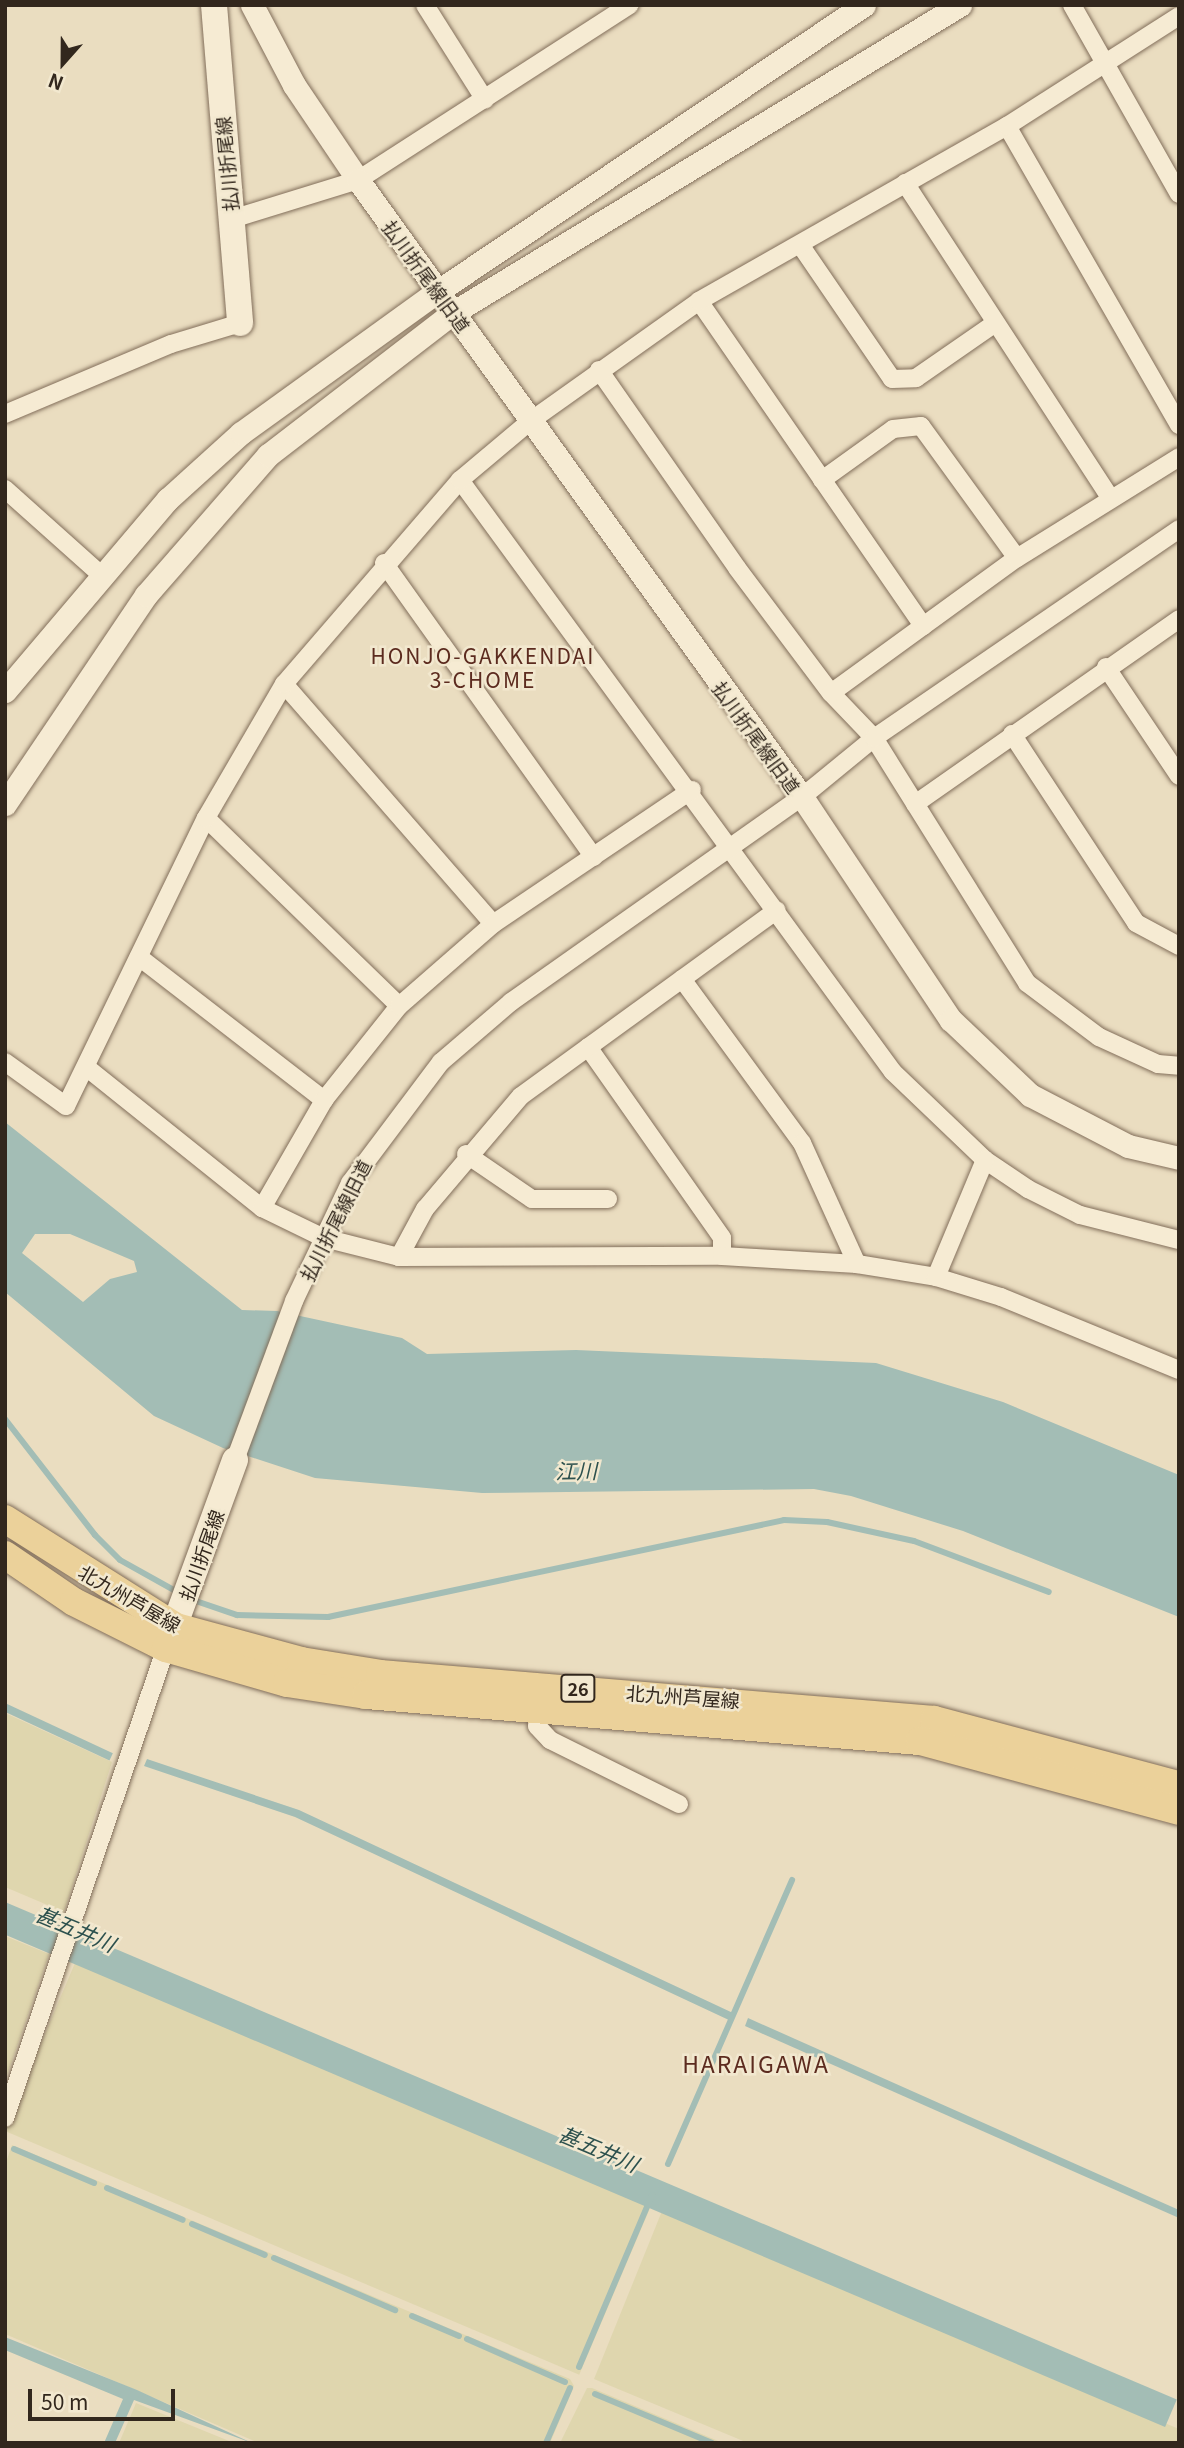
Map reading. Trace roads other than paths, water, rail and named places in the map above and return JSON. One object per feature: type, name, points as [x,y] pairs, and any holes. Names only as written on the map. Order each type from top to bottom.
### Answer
[{"type":"main road","name":"払川折尾線","points":[[214,5],[240,323]]},
{"type":"main road","name":"払川折尾線","points":[[171,1638],[236,1456]]},
{"type":"main road","name":"北九州芦屋線","points":[[5,1519],[171,1638]]},
{"type":"main road","name":"北九州芦屋線","points":[[5,1555],[74,1602],[287,1683],[934,1720],[1179,1785]]},
{"type":"main road","name":"北九州芦屋線","points":[[546,1698],[920,1741],[1179,1811]]},
{"type":"street","name":"払川折尾線旧道","points":[[236,1456],[324,1238],[388,1125],[441,1062],[511,1002],[802,797],[529,422],[454,312],[358,180],[294,85],[252,5]]},
{"type":"street","points":[[425,5],[485,100]]},
{"type":"street","points":[[232,219],[358,180],[485,100],[610,10],[630,5]]},
{"type":"street","points":[[5,691],[100,574],[241,433],[438,290],[864,5]]},
{"type":"street","points":[[5,804],[146,595],[268,455],[454,312],[960,5]]},
{"type":"street","points":[[1072,5],[1108,61],[1179,194]]},
{"type":"street","points":[[5,1062],[66,1106],[206,818],[285,684],[384,563],[460,480],[529,422],[598,370],[699,301],[801,246],[1007,126],[1179,16]]},
{"type":"street","points":[[1007,126],[1179,425]]},
{"type":"street","points":[[905,183],[1108,496]]},
{"type":"street","points":[[801,246],[892,379],[916,378],[994,324]]},
{"type":"street","points":[[699,301],[923,626]]},
{"type":"street","points":[[5,414],[171,344],[240,323]]},
{"type":"street","points":[[598,370],[831,693],[874,738],[1027,983],[1099,1037],[1158,1064],[1179,1066]]},
{"type":"street","points":[[822,480],[893,429],[921,426],[1017,558]]},
{"type":"street","points":[[831,693],[1017,558],[1108,496],[1179,457]]},
{"type":"street","points":[[460,480],[733,846],[893,1072],[985,1160],[1080,1215],[1179,1240]]},
{"type":"street","points":[[5,489],[100,574]]},
{"type":"street","points":[[1179,529],[874,738],[802,797],[951,1020],[1030,1095],[1128,1146],[1179,1158]]},
{"type":"street","points":[[384,563],[594,857]]},
{"type":"street","points":[[915,803],[1106,667],[1179,619]]},
{"type":"street","points":[[1106,667],[1179,776]]},
{"type":"street","points":[[285,684],[493,924]]},
{"type":"street","points":[[1012,734],[1136,923],[1179,946]]},
{"type":"street","points":[[262,1208],[324,1100],[399,1006],[493,924],[692,790]]},
{"type":"street","points":[[206,818],[399,1006]]},
{"type":"street","points":[[399,1257],[467,1154],[521,1096],[777,910]]},
{"type":"street","points":[[139,957],[324,1100]]},
{"type":"street","points":[[682,979],[802,1143],[857,1264]]},
{"type":"street","points":[[588,1047],[722,1238],[722,1256]]},
{"type":"street","points":[[86,1067],[262,1208],[324,1238],[399,1257],[722,1256],[857,1264],[936,1277],[1179,1370]]},
{"type":"street","points":[[467,1154],[532,1199],[608,1199]]},
{"type":"street","points":[[936,1277],[985,1160]]},
{"type":"street","points":[[5,2118],[171,1638]]},
{"type":"street","points":[[546,1698],[537,1726],[550,1740],[679,1804]]},
{"type":"water","name":"江川","points":[[5,1122],[242,1310],[277,1311],[402,1338],[427,1354],[576,1350],[876,1363],[1003,1402],[1179,1475],[1179,1617],[963,1531],[851,1496],[814,1489],[482,1493],[315,1478],[223,1448],[154,1416],[5,1292]],"holes":[[[35,1234],[70,1234],[134,1261],[137,1272],[110,1279],[83,1302],[22,1253]]]},
{"type":"water","points":[[5,1703],[113,1753],[109,1761],[5,1712]]},
{"type":"water","points":[[147,1759],[299,1810],[733,2013],[731,2021],[295,1817],[144,1766]]},
{"type":"water","points":[[5,1902],[1177,2399],[1165,2427],[5,1935]]},
{"type":"water","points":[[748,2018],[1179,2210],[1179,2218],[745,2026]]},
{"type":"water","points":[[5,2337],[137,2390],[252,2443],[134,2400],[115,2443],[104,2443],[123,2399],[5,2350]]},
{"type":"waterway","points":[[5,1419],[95,1535],[120,1560],[181,1594]]},
{"type":"waterway","points":[[190,1599],[237,1615],[328,1617],[784,1520],[827,1522],[914,1541],[1049,1592]]},
{"type":"waterway","points":[[668,2164],[792,1880]]},
{"type":"waterway","points":[[14,2149],[94,2183]]},
{"type":"waterway","points":[[107,2188],[183,2220]]},
{"type":"waterway","points":[[579,2367],[652,2195]]},
{"type":"waterway","points":[[192,2224],[265,2255]]},
{"type":"waterway","points":[[274,2258],[395,2310]]},
{"type":"waterway","points":[[412,2316],[459,2336]]},
{"type":"waterway","points":[[467,2339],[565,2382]]},
{"type":"waterway","points":[[546,2443],[570,2388]]},
{"type":"waterway","points":[[595,2394],[712,2443]]},
{"type":"district","name":"HONJO-GAKKENDAI 3-CHOME","points":[[483,667]]},
{"type":"district","name":"HARAIGAWA","points":[[756,2063]]},
{"type":"water label","name":"甚五井川","points":[[76,1928]]},
{"type":"water label","name":"甚五井川","points":[[599,2148]]}]
